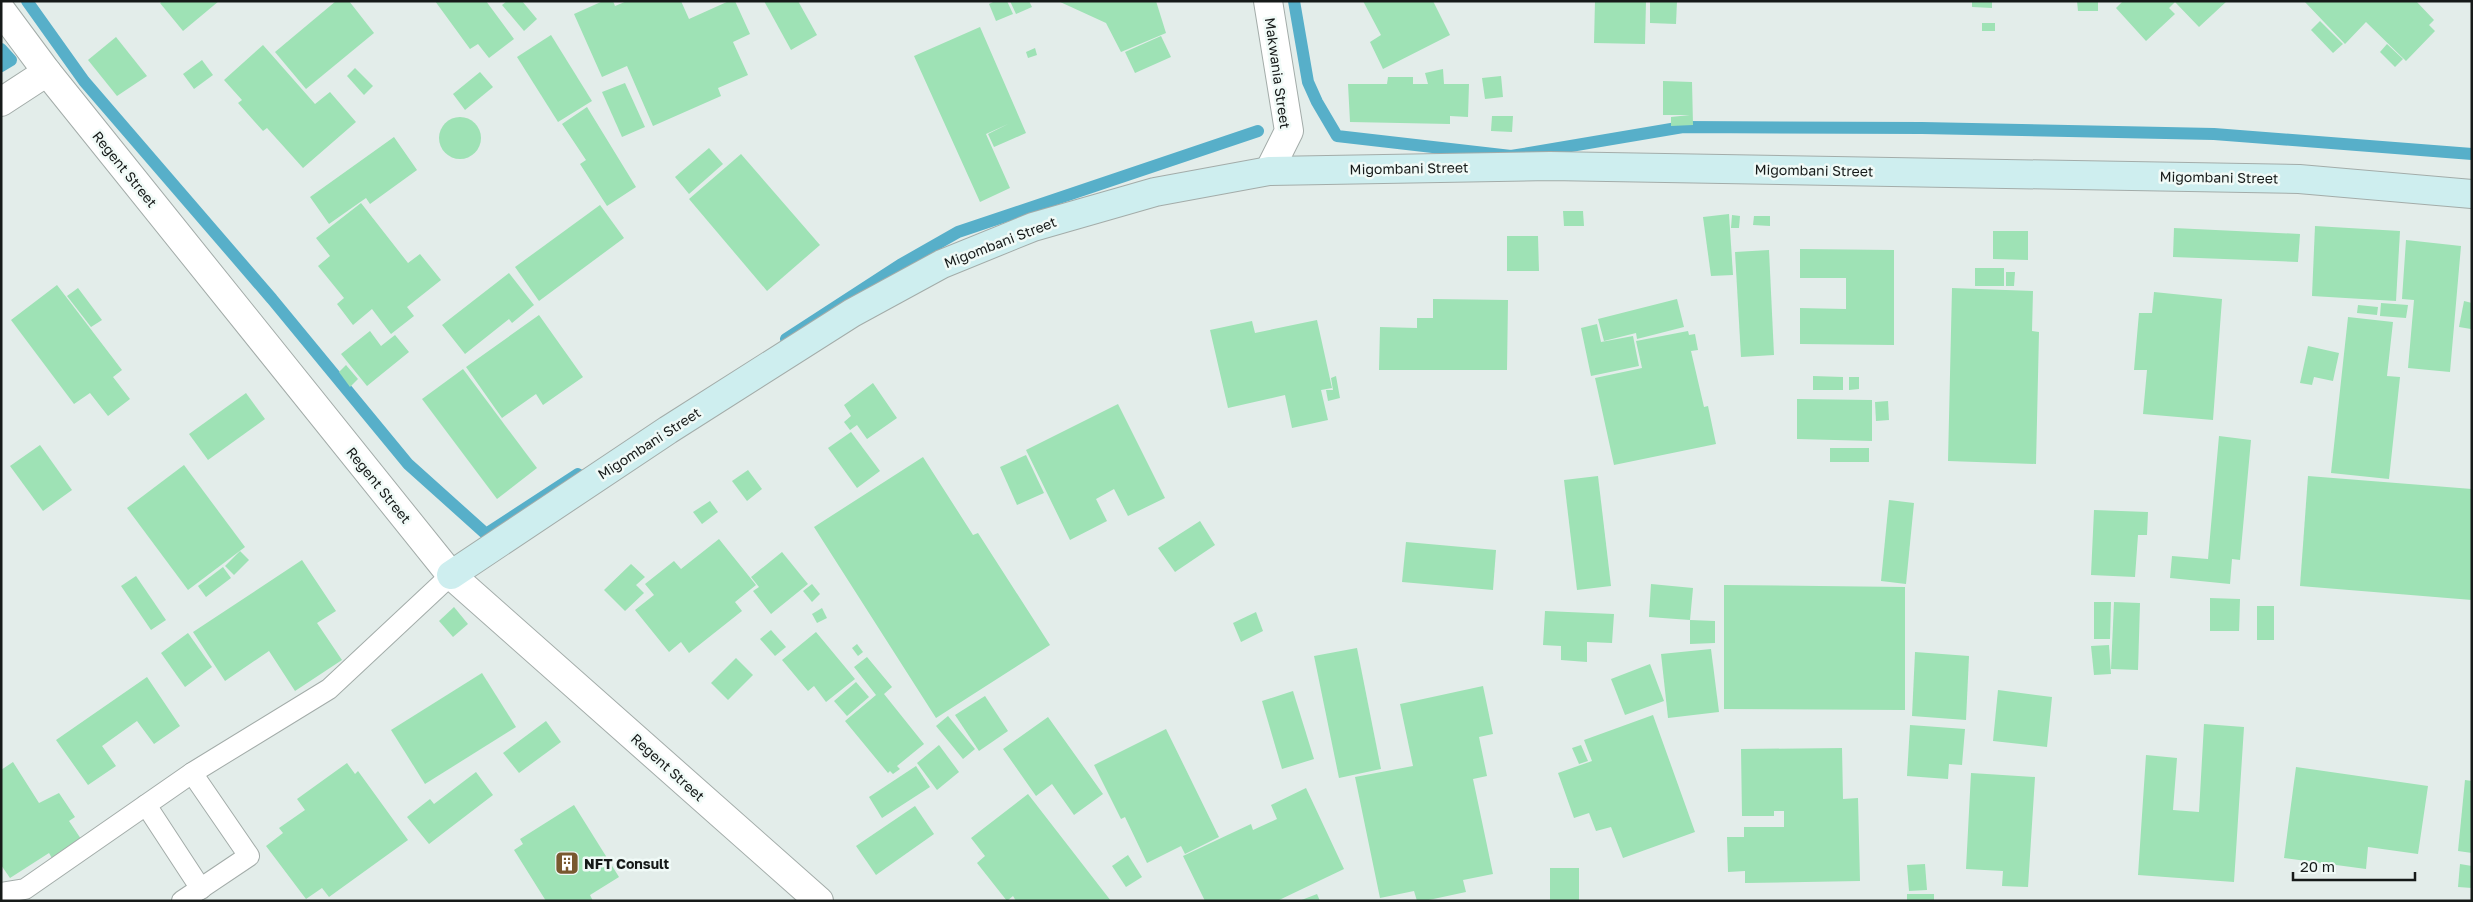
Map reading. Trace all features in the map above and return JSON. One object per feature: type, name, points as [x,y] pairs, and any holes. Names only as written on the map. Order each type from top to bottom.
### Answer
[{"type":"main road","name":"Migombani Street","points":[[451,575],[668,430],[818,334],[852,313],[942,264],[1033,227],[1155,192],[1269,171],[1550,166],[2299,179],[2472,194]]},
{"type":"street","name":"Makwania Street","points":[[1268,1],[1289,131],[1269,171]]},
{"type":"street","name":"Regent Street","points":[[1,10],[47,72],[451,575],[819,901]]},
{"type":"street","points":[[1,102],[47,72]]},
{"type":"lane","points":[[1,893],[25,889],[192,773],[329,689],[451,575]]},
{"type":"lane","points":[[182,901],[249,856],[192,773]]},
{"type":"lane","points":[[146,805],[201,889]]},
{"type":"building","points":[[163,1],[219,1],[183,31],[160,3]]},
{"type":"building","points":[[336,1],[349,1],[374,33],[306,89],[275,52]]},
{"type":"building","points":[[435,1],[486,1],[514,39],[489,58],[478,44],[470,49]]},
{"type":"building","points":[[507,1],[522,1],[537,19],[524,31],[502,5]]},
{"type":"building","points":[[603,1],[613,1],[615,6],[627,1],[681,1],[689,19],[729,1],[735,1],[750,34],[733,42],[748,75],[718,88],[721,96],[653,126],[627,66],[602,77],[574,14]]},
{"type":"building","points":[[764,1],[798,1],[817,35],[791,50]]},
{"type":"building","points":[[995,1],[1007,1],[1013,14],[996,21],[989,4]]},
{"type":"building","points":[[1010,1],[1029,1],[1032,7],[1016,14]]},
{"type":"building","points":[[1058,1],[1156,1],[1166,33],[1121,52],[1106,23]]},
{"type":"building","points":[[1363,1],[1433,1],[1450,35],[1383,69],[1370,42],[1381,35]]},
{"type":"building","points":[[1595,1],[1646,1],[1645,44],[1594,43]]},
{"type":"building","points":[[1650,1],[1677,1],[1676,24],[1650,23]]},
{"type":"building","points":[[1972,1],[1992,1],[1992,8],[1972,7]]},
{"type":"building","points":[[2077,1],[2098,1],[2098,11],[2078,11]]},
{"type":"building","points":[[2123,1],[2227,1],[2199,27],[2175,2],[2169,8],[2175,14],[2146,41],[2116,8]]},
{"type":"building","points":[[2304,1],[2416,1],[2434,20],[2429,25],[2435,31],[2406,61],[2366,22],[2345,44]]},
{"type":"building","points":[[2320,21],[2343,44],[2333,53],[2311,30]]},
{"type":"building","points":[[1982,23],[1995,23],[1995,31],[1982,31]]},
{"type":"building","points":[[980,27],[1026,133],[994,147],[988,134],[1008,124],[986,134],[1010,188],[980,202],[914,56]]},
{"type":"building","points":[[551,35],[592,101],[558,122],[517,57]]},
{"type":"building","points":[[1161,36],[1171,57],[1135,73],[1125,52]]},
{"type":"building","points":[[116,37],[147,76],[117,96],[88,60]]},
{"type":"building","points":[[2387,44],[2403,59],[2395,67],[2380,52]]},
{"type":"building","points":[[263,45],[315,104],[330,92],[356,122],[303,168],[267,128],[263,131],[238,103],[242,100],[224,80]]},
{"type":"building","points":[[1035,48],[1037,55],[1028,58],[1026,52]]},
{"type":"building","points":[[202,60],[213,75],[194,89],[183,74]]},
{"type":"building","points":[[355,68],[373,86],[364,95],[347,76]]},
{"type":"building","points":[[1443,69],[1444,84],[1469,84],[1468,117],[1450,116],[1450,124],[1350,122],[1348,84],[1387,84],[1388,77],[1413,77],[1413,84],[1428,84],[1425,73]]},
{"type":"building","points":[[480,72],[493,87],[465,110],[453,94]]},
{"type":"building","points":[[1501,76],[1503,97],[1485,99],[1482,78]]},
{"type":"building","points":[[1663,81],[1692,82],[1693,125],[1671,126],[1671,117],[1690,115],[1663,115]]},
{"type":"building","points":[[625,83],[645,127],[622,137],[602,92]]},
{"type":"building","points":[[587,107],[636,187],[607,206],[580,164],[586,160],[562,124]]},
{"type":"building","points":[[1492,116],[1513,116],[1512,132],[1491,131]]},
{"type":"building","points":[[456,117],[464,117],[475,123],[481,138],[475,153],[464,159],[456,159],[445,153],[439,142],[439,134],[445,123]]},
{"type":"building","points":[[394,137],[417,170],[370,204],[366,198],[329,224],[310,197]]},
{"type":"building","points":[[709,148],[723,164],[689,194],[675,177]]},
{"type":"building","points":[[741,154],[820,245],[767,291],[689,199]]},
{"type":"building","points":[[361,203],[408,263],[420,254],[441,280],[407,307],[414,316],[391,334],[372,309],[353,325],[337,304],[344,298],[318,266],[330,256],[316,238]]},
{"type":"building","points":[[600,205],[624,238],[539,301],[515,267]]},
{"type":"building","points":[[1563,211],[1583,211],[1584,226],[1564,226]]},
{"type":"building","points":[[1729,214],[1733,275],[1711,276],[1703,217]]},
{"type":"building","points":[[1732,215],[1740,216],[1739,228],[1731,228]]},
{"type":"building","points":[[1754,216],[1770,216],[1770,226],[1753,225]]},
{"type":"building","points":[[2315,226],[2400,231],[2396,301],[2312,296]]},
{"type":"building","points":[[2174,228],[2300,234],[2298,262],[2173,257]]},
{"type":"building","points":[[1993,231],[2028,231],[2028,260],[1993,259]]},
{"type":"building","points":[[1507,236],[1538,236],[1539,271],[1507,271]]},
{"type":"building","points":[[2406,240],[2461,246],[2450,372],[2408,368],[2414,300],[2402,299]]},
{"type":"building","points":[[1800,249],[1894,250],[1894,345],[1800,344],[1800,308],[1846,309],[1846,278],[1800,278]]},
{"type":"building","points":[[1769,250],[1774,355],[1741,357],[1735,252]]},
{"type":"building","points":[[1975,268],[2004,268],[2004,286],[1975,286]]},
{"type":"building","points":[[2006,272],[2015,272],[2014,286],[2006,286]]},
{"type":"building","points":[[509,273],[534,305],[512,323],[509,319],[465,354],[442,325]]},
{"type":"building","points":[[57,285],[122,370],[113,377],[130,399],[108,416],[90,393],[74,404],[11,320]]},
{"type":"building","points":[[78,288],[102,320],[91,327],[67,296]]},
{"type":"building","points":[[1952,288],[2033,291],[2032,331],[2039,332],[2036,464],[1948,461]]},
{"type":"building","points":[[2154,292],[2222,299],[2213,420],[2143,414],[2147,370],[2134,370],[2139,313],[2152,313]]},
{"type":"building","points":[[1433,299],[1508,300],[1507,370],[1379,370],[1380,327],[1417,328],[1417,318],[1433,318]]},
{"type":"building","points":[[1677,299],[1684,327],[1637,339],[1636,333],[1604,341],[1598,319]]},
{"type":"building","points":[[2464,301],[2472,303],[2471,329],[2459,327]]},
{"type":"building","points":[[2381,303],[2408,305],[2406,318],[2380,316]]},
{"type":"building","points":[[2358,305],[2378,307],[2377,315],[2357,313]]},
{"type":"building","points":[[539,315],[583,377],[543,405],[536,394],[502,418],[466,367]]},
{"type":"building","points":[[2348,317],[2393,322],[2387,376],[2400,377],[2389,479],[2331,473]]},
{"type":"building","points":[[1317,320],[1332,388],[1321,390],[1328,420],[1292,428],[1285,395],[1228,408],[1210,330],[1252,321],[1255,333]]},
{"type":"building","points":[[1597,324],[1601,342],[1633,336],[1639,366],[1591,376],[1581,328]]},
{"type":"building","points":[[370,331],[381,346],[395,335],[409,352],[367,386],[341,354]]},
{"type":"building","points":[[1688,331],[1689,335],[1695,334],[1698,350],[1691,351],[1704,407],[1708,406],[1716,444],[1614,465],[1595,378],[1642,368],[1636,341]]},
{"type":"building","points":[[2308,346],[2339,353],[2333,381],[2314,377],[2312,385],[2300,383]]},
{"type":"building","points":[[346,365],[358,379],[350,387],[339,372]]},
{"type":"building","points":[[463,369],[537,468],[497,499],[422,399]]},
{"type":"building","points":[[1336,376],[1340,398],[1328,401],[1326,390],[1333,390],[1331,378]]},
{"type":"building","points":[[1813,376],[1843,377],[1843,390],[1813,390]]},
{"type":"building","points":[[1849,377],[1859,377],[1859,389],[1849,390]]},
{"type":"building","points":[[873,383],[897,418],[867,439],[857,425],[850,430],[844,422],[851,416],[844,405]]},
{"type":"building","points":[[246,393],[265,419],[208,460],[189,434]]},
{"type":"building","points":[[1797,399],[1872,400],[1872,441],[1797,439]]},
{"type":"building","points":[[1888,401],[1889,420],[1876,421],[1875,402]]},
{"type":"building","points":[[1118,404],[1165,498],[1128,516],[1114,489],[1096,499],[1107,521],[1070,540],[1026,450]]},
{"type":"building","points":[[851,432],[880,471],[857,488],[828,448]]},
{"type":"building","points":[[2219,436],[2251,440],[2240,560],[2232,559],[2230,584],[2170,578],[2172,556],[2208,559]]},
{"type":"building","points":[[40,445],[72,490],[43,511],[10,466]]},
{"type":"building","points":[[1830,448],[1869,448],[1869,462],[1830,462]]},
{"type":"building","points":[[1026,455],[1044,493],[1017,505],[1000,467]]},
{"type":"building","points":[[923,457],[973,535],[978,533],[1050,645],[936,718],[814,527]]},
{"type":"building","points":[[184,465],[245,547],[188,590],[127,508]]},
{"type":"building","points":[[748,470],[762,489],[747,501],[732,481]]},
{"type":"building","points":[[1598,476],[1611,586],[1577,590],[1564,480]]},
{"type":"building","points":[[2308,476],[2472,489],[2472,600],[2300,586]]},
{"type":"building","points":[[1889,500],[1914,503],[1906,584],[1881,581]]},
{"type":"building","points":[[710,501],[718,512],[702,524],[693,512]]},
{"type":"building","points":[[2094,510],[2148,512],[2147,535],[2138,535],[2135,577],[2091,575]]},
{"type":"building","points":[[1200,521],[1215,545],[1175,572],[1158,548]]},
{"type":"building","points":[[719,539],[756,585],[735,602],[742,611],[689,653],[681,642],[669,652],[635,610],[654,595],[645,584],[674,561],[681,569]]},
{"type":"building","points":[[1406,542],[1496,550],[1493,590],[1402,582]]},
{"type":"building","points":[[240,551],[249,560],[234,575],[225,566]]},
{"type":"building","points":[[782,552],[808,584],[771,614],[753,591],[759,587],[751,577]]},
{"type":"building","points":[[302,560],[336,611],[317,623],[342,660],[295,691],[269,651],[225,681],[193,632]]},
{"type":"building","points":[[631,564],[645,577],[636,585],[644,593],[625,611],[604,590]]},
{"type":"building","points":[[223,567],[231,578],[206,597],[198,586]]},
{"type":"building","points":[[136,576],[166,620],[151,630],[121,586]]},
{"type":"building","points":[[812,584],[820,594],[812,602],[803,591]]},
{"type":"building","points":[[1651,584],[1693,588],[1690,620],[1649,617]]},
{"type":"building","points":[[1724,585],[1905,587],[1905,710],[1724,709]]},
{"type":"building","points":[[2210,598],[2240,599],[2239,631],[2210,631]]},
{"type":"building","points":[[2094,602],[2111,602],[2110,639],[2094,639]]},
{"type":"building","points":[[2114,602],[2140,603],[2138,670],[2111,669]]},
{"type":"building","points":[[2257,606],[2274,606],[2274,640],[2257,640]]},
{"type":"building","points":[[454,607],[468,624],[453,637],[439,621]]},
{"type":"building","points":[[822,608],[827,618],[817,623],[812,614]]},
{"type":"building","points":[[1545,611],[1614,614],[1612,643],[1587,642],[1587,662],[1561,660],[1561,646],[1543,645]]},
{"type":"building","points":[[1256,612],[1263,631],[1241,642],[1233,623]]},
{"type":"building","points":[[1690,620],[1715,621],[1715,643],[1690,644]]},
{"type":"building","points":[[771,630],[786,647],[775,656],[760,639]]},
{"type":"building","points":[[816,632],[855,679],[826,702],[814,686],[808,691],[782,660]]},
{"type":"building","points":[[188,633],[212,667],[185,687],[161,653]]},
{"type":"building","points":[[857,644],[863,652],[858,656],[852,648]]},
{"type":"building","points":[[2109,645],[2111,674],[2094,675],[2091,646]]},
{"type":"building","points":[[1357,648],[1381,769],[1339,778],[1314,656]]},
{"type":"building","points":[[1711,649],[1719,712],[1668,718],[1661,654]]},
{"type":"building","points":[[1915,652],[1969,656],[1966,720],[1912,716]]},
{"type":"building","points":[[867,657],[892,687],[884,694],[924,744],[897,766],[900,769],[893,774],[890,771],[888,773],[845,721],[876,695],[854,667]]},
{"type":"building","points":[[736,658],[753,675],[728,700],[711,683]]},
{"type":"building","points":[[1650,664],[1664,701],[1625,715],[1611,679]]},
{"type":"building","points":[[482,673],[516,727],[425,784],[391,730]]},
{"type":"building","points":[[147,677],[180,726],[154,744],[137,721],[102,746],[116,766],[88,785],[56,740]]},
{"type":"building","points":[[856,682],[869,697],[847,716],[834,701]]},
{"type":"building","points":[[1483,686],[1493,734],[1479,737],[1487,776],[1473,779],[1493,874],[1463,880],[1466,892],[1424,901],[1417,901],[1414,891],[1380,898],[1355,777],[1413,766],[1400,704]]},
{"type":"building","points":[[1998,690],[2052,697],[2047,747],[1993,741]]},
{"type":"building","points":[[1293,691],[1314,759],[1282,769],[1262,701]]},
{"type":"building","points":[[985,696],[1008,731],[979,751],[955,715]]},
{"type":"building","points":[[1653,715],[1695,832],[1623,858],[1611,827],[1596,831],[1589,813],[1574,818],[1558,773],[1592,761],[1584,740]]},
{"type":"building","points":[[948,716],[975,749],[963,759],[936,726]]},
{"type":"building","points":[[1048,717],[1103,794],[1074,815],[1052,784],[1036,796],[1003,749]]},
{"type":"building","points":[[546,721],[561,742],[519,773],[503,753]]},
{"type":"building","points":[[2204,724],[2244,727],[2234,882],[2138,875],[2146,755],[2177,758],[2173,810],[2199,812]]},
{"type":"building","points":[[1910,725],[1965,729],[1962,765],[1949,764],[1948,779],[1907,776]]},
{"type":"building","points":[[1166,729],[1219,837],[1185,854],[1181,846],[1147,863],[1125,817],[1121,819],[1094,765]]},
{"type":"building","points":[[939,745],[959,772],[937,790],[917,763]]},
{"type":"building","points":[[1581,745],[1588,761],[1579,764],[1572,748]]},
{"type":"building","points":[[1842,748],[1843,799],[1858,798],[1860,881],[1745,883],[1745,871],[1728,872],[1727,837],[1744,837],[1744,827],[1784,827],[1784,811],[1774,811],[1774,816],[1742,816],[1741,749]]},
{"type":"building","points":[[13,762],[39,803],[59,793],[75,817],[69,821],[83,842],[53,860],[49,853],[10,878],[1,865],[1,770]]},
{"type":"building","points":[[347,763],[355,774],[358,771],[408,840],[329,897],[322,888],[306,899],[266,846],[283,833],[279,828],[305,810],[297,799]]},
{"type":"building","points":[[916,766],[930,787],[882,818],[869,797]]},
{"type":"building","points":[[2296,767],[2428,786],[2418,854],[2368,847],[2366,869],[2284,858]]},
{"type":"building","points":[[476,772],[493,795],[429,844],[407,817],[430,799],[434,804]]},
{"type":"building","points":[[1971,773],[2035,777],[2028,887],[2002,886],[2003,871],[1966,869]]},
{"type":"building","points":[[2465,780],[2472,781],[2472,853],[2458,851]]},
{"type":"building","points":[[1306,788],[1344,869],[1277,901],[1205,901],[1183,856],[1251,824],[1253,830],[1277,819],[1271,805]]},
{"type":"building","points":[[1028,794],[1111,901],[1016,901],[1013,896],[1007,901],[977,863],[985,856],[971,838]]},
{"type":"building","name":"NFT Consult","points":[[574,805],[619,877],[590,895],[593,901],[546,901],[514,850],[523,844],[520,839]]},
{"type":"building","points":[[915,806],[934,834],[876,875],[856,846]]},
{"type":"building","points":[[1128,855],[1142,877],[1126,887],[1112,866]]},
{"type":"building","points":[[1925,864],[1927,890],[1909,891],[1907,865]]},
{"type":"building","points":[[2460,864],[2472,866],[2472,888],[2458,887]]},
{"type":"building","points":[[1550,868],[1579,868],[1579,901],[1550,901]]},
{"type":"building","points":[[1317,894],[1320,901],[1299,901]]},
{"type":"building","points":[[1907,894],[1934,894],[1934,901],[1907,901]]},
{"type":"waterway","points":[[27,1],[84,81],[272,299],[408,464],[486,534],[578,474]]},
{"type":"waterway","points":[[1294,1],[1308,82],[1317,102],[1337,136],[1511,156],[1683,127],[1922,128],[2214,134],[2472,154]]},
{"type":"waterway","points":[[1,49],[11,60],[1,66]]},
{"type":"waterway","points":[[786,339],[900,265],[958,232],[1258,131]]},
{"type":"place","name":"NFT Consult","points":[[567,863]]}]
